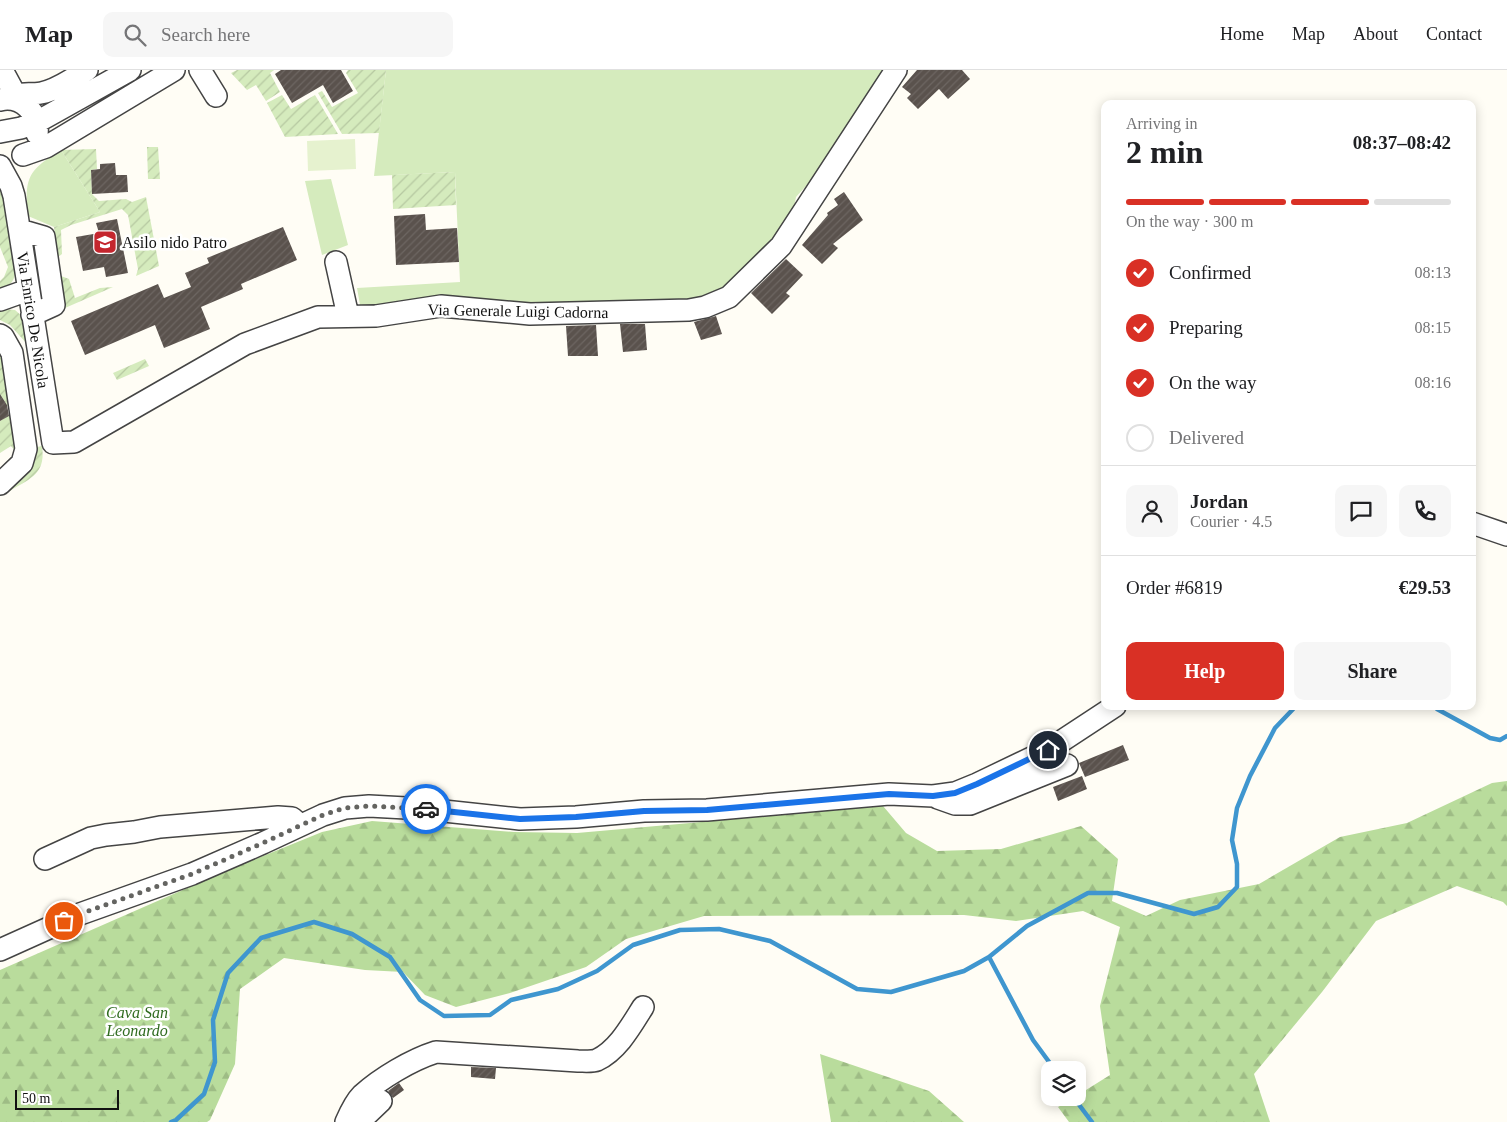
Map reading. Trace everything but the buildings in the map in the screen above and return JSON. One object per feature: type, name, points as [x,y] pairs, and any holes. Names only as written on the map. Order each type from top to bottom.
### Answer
[{"type":"street","points":[[0,78],[1,70]]},
{"type":"street","points":[[1,70],[11,100],[32,112],[37,122],[36,139],[28,151],[14,196]]},
{"type":"street","points":[[11,100],[54,89],[87,70]]},
{"type":"street","points":[[0,132],[21,128],[37,122],[130,70]]},
{"type":"street","points":[[0,158],[15,158],[28,151],[46,147],[174,70]]},
{"type":"street","points":[[200,70],[216,96]]},
{"type":"street","name":"Via Generale Luigi Cadorna","points":[[53,443],[74,442],[245,344],[318,318],[376,316],[441,306],[530,314],[689,310],[729,297],[781,246],[896,70]]},
{"type":"street","points":[[0,166],[11,186],[14,196]]},
{"type":"street","name":"Via Enrico De Nicola","points":[[14,196],[53,443]]},
{"type":"street","points":[[20,230],[44,237],[54,305],[32,315]]},
{"type":"street","points":[[336,262],[348,316]]},
{"type":"street","points":[[0,300],[28,290]]},
{"type":"street","points":[[0,335],[12,353],[26,450],[22,463],[0,484]]},
{"type":"street","points":[[1476,524],[1507,535]]},
{"type":"street","points":[[0,950],[80,914],[192,874],[323,815],[345,808],[369,806],[425,808],[520,819],[576,817],[644,811],[707,810],[889,794],[933,796],[955,793],[1048,750],[1109,710]]},
{"type":"street","points":[[933,796],[955,804],[970,804],[1067,765]]},
{"type":"street","points":[[45,859],[91,838],[160,827],[278,817],[292,818],[300,825]]},
{"type":"street","points":[[346,1122],[361,1096],[400,1068],[420,1057],[436,1052],[578,1061],[596,1060],[610,1051],[627,1032],[643,1007]]},
{"type":"street","points":[[359,1122],[381,1101]]},
{"type":"green space","points":[[237,70],[274,70],[270,73],[280,92],[266,101],[256,85],[247,90],[231,73]]},
{"type":"green space","points":[[348,70],[386,70],[379,133],[342,134],[318,93],[322,91],[332,107],[358,93],[346,73]]},
{"type":"green space","points":[[386,70],[889,70],[826,164],[796,197],[792,218],[737,280],[703,302],[365,311],[360,305],[357,288],[460,282],[455,172],[374,176]]},
{"type":"green space","points":[[282,95],[291,109],[315,95],[338,134],[285,137],[267,103]]},
{"type":"green space","points":[[355,139],[356,169],[308,171],[307,141]]},
{"type":"green space","points":[[147,147],[158,147],[160,179],[148,179]]},
{"type":"green space","points":[[96,149],[97,169],[91,170],[92,194],[99,201],[126,199],[132,202],[146,197],[159,266],[136,276],[138,269],[128,215],[122,209],[61,230],[62,254],[58,257],[54,227],[100,212],[61,150]]},
{"type":"green space","points":[[61,150],[100,212],[54,227],[28,216],[27,192],[28,184],[35,170],[41,163]]},
{"type":"green space","points":[[455,172],[456,205],[393,209],[392,175]]},
{"type":"green space","points":[[331,179],[348,245],[322,255],[305,181]]},
{"type":"green space","points":[[0,181],[15,271],[11,283],[0,290],[0,281],[8,267],[0,247]]},
{"type":"green space","points":[[61,276],[69,279],[75,298],[100,288],[113,287],[65,308]]},
{"type":"green space","points":[[0,310],[15,310],[23,317],[28,345],[10,325],[0,320]]},
{"type":"green space","points":[[0,352],[4,357],[19,456],[11,446],[0,453],[0,421],[12,413],[0,394]]},
{"type":"green space","points":[[145,359],[149,366],[117,380],[113,373]]},
{"type":"green space","points":[[42,446],[42,463],[39,469],[30,478],[10,491],[9,487],[32,448]]},
{"type":"green space","name":"Cava San Leonardo","points":[[1507,781],[1507,906],[1503,902],[1457,886],[1376,921],[1322,992],[1254,1074],[1270,1122],[1069,1122],[1058,1107],[1086,1106],[1086,1090],[1110,1075],[1100,1006],[1120,927],[1083,911],[1016,921],[964,915],[704,916],[626,939],[586,967],[510,993],[456,1007],[425,995],[403,972],[365,970],[284,958],[240,989],[235,1064],[210,1120],[207,1122],[0,1122],[0,970],[226,871],[322,832],[372,821],[514,832],[577,833],[883,806],[906,833],[937,851],[1001,849],[1081,826],[1118,859],[1112,901],[1146,916],[1180,900],[1259,884],[1340,837],[1407,823],[1492,783]]},
{"type":"green space","points":[[820,1054],[929,1091],[964,1122],[831,1122]]},
{"type":"waterway","name":"Cava San Leonardo","points":[[171,1122],[176,1120],[204,1094],[215,1062],[213,1020],[228,973],[261,938],[314,922],[352,934],[390,957],[420,1000],[444,1016],[490,1015],[511,1000],[558,989],[597,971],[633,945],[680,930],[719,929],[770,941],[857,989],[891,992],[964,971],[989,957],[1027,926],[1088,893],[1117,893],[1194,914],[1218,907],[1237,887],[1237,864],[1232,840],[1237,808],[1250,776],[1275,728],[1292,710]]},
{"type":"waterway","name":"Cava San Leonardo","points":[[1439,710],[1490,738],[1500,740],[1507,736]]},
{"type":"waterway","points":[[989,957],[1033,1040],[1048,1061]]},
{"type":"waterway","points":[[1080,1106],[1092,1122]]},
{"type":"way so far","points":[[64,921],[192,874],[323,815],[345,808],[369,806],[426,809]]},
{"type":"place","name":"Asilo nido Patro","points":[[105,242]]},
{"type":"route","points":[[426,809],[520,819],[576,817],[644,811],[707,810],[889,794],[933,796],[955,793],[1048,750]]}]
